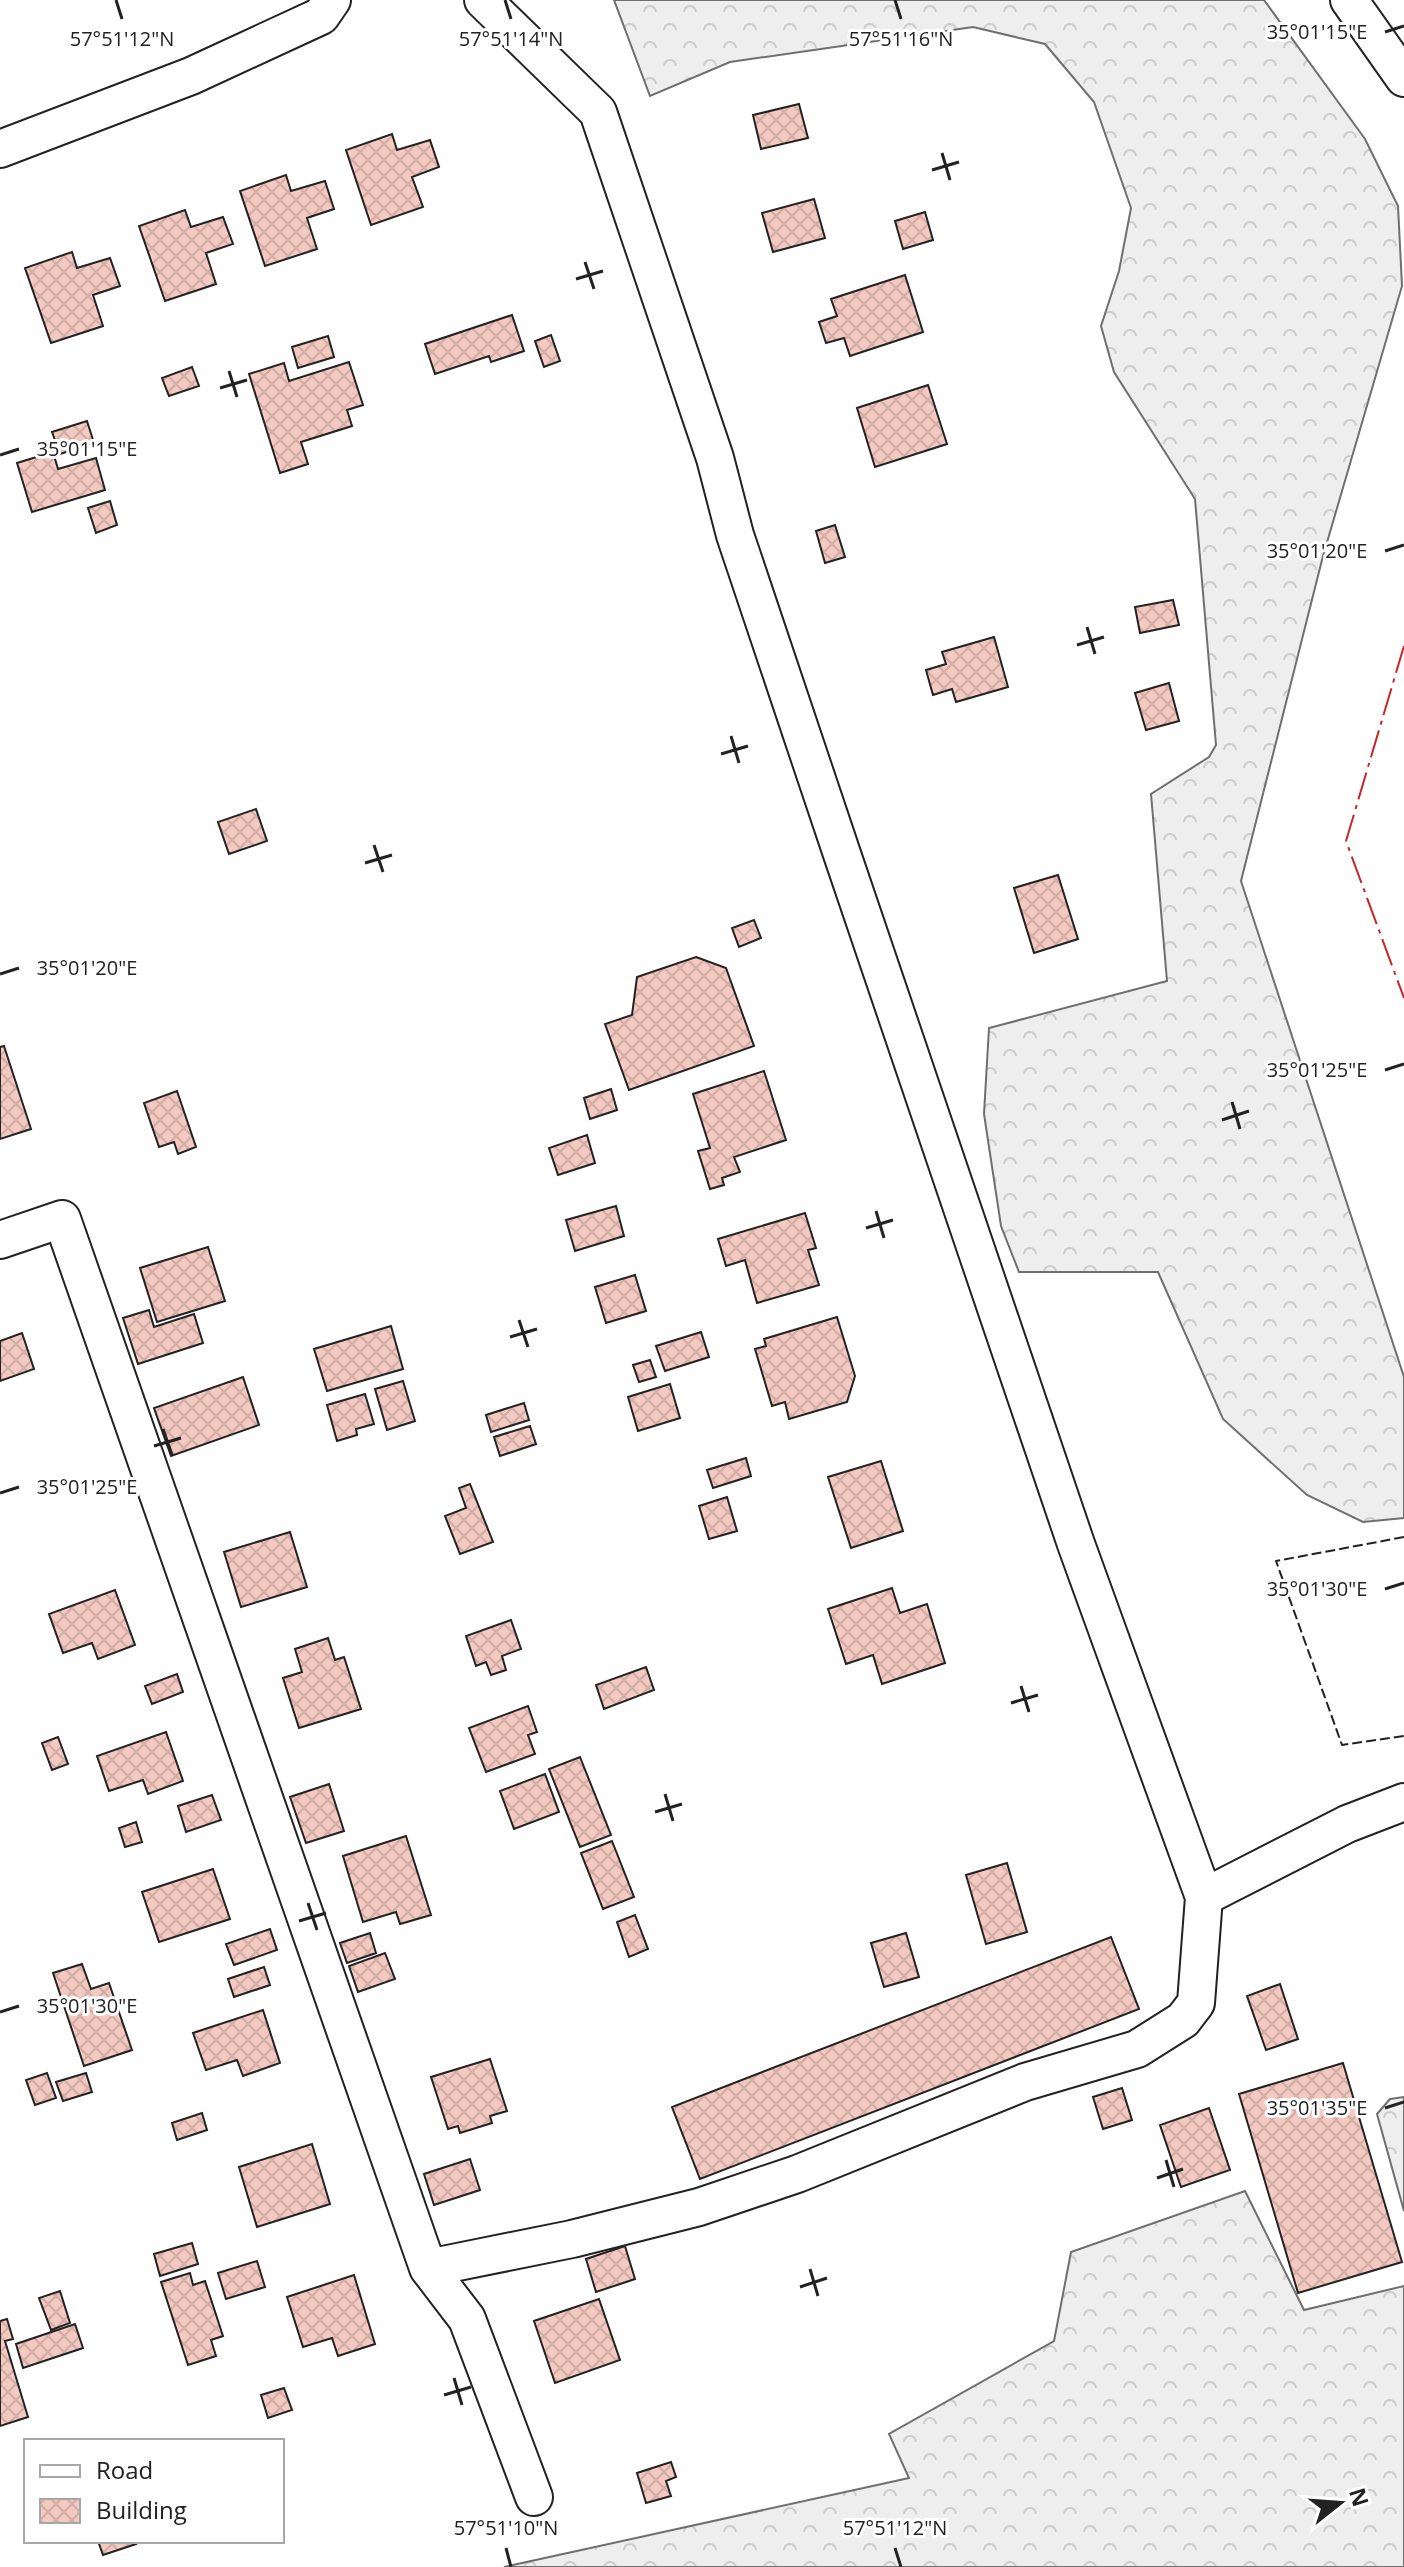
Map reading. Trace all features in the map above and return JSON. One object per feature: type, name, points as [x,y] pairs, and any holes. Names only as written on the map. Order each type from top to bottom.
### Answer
[{"type":"street","points":[[0,149],[191,76],[321,16],[332,0]]},
{"type":"street","points":[[428,2268],[572,2239],[699,2207],[797,2174],[1025,2082],[1137,2049],[1183,2020],[1196,2003],[1204,1897],[1076,1544],[735,535],[715,458],[598,112],[483,0]]},
{"type":"street","points":[[1349,0],[1404,78]]},
{"type":"street","points":[[0,1240],[62,1219],[428,2268],[467,2319],[534,2497]]},
{"type":"street","points":[[1204,1897],[1347,1824],[1404,1802]]},
{"type":"green space","points":[[614,0],[1264,0],[1365,139],[1398,206],[1402,286],[1323,556],[1241,881],[1404,1377],[1404,1518],[1363,1522],[1307,1495],[1223,1419],[1158,1272],[1019,1272],[1001,1226],[984,1114],[989,1028],[1167,981],[1151,794],[1209,757],[1216,745],[1195,499],[1114,372],[1101,326],[1119,271],[1131,208],[1094,102],[1045,44],[973,27],[730,62],[650,96]]},
{"type":"green space","points":[[1404,2097],[1404,2211],[1377,2114],[1390,2099]]},
{"type":"green space","points":[[1245,2191],[1304,2310],[1404,2286],[1404,2567],[504,2567],[909,2478],[889,2434],[1054,2341],[1071,2252]]},
{"type":"building","points":[[799,104],[808,138],[761,149],[753,115]]},
{"type":"building","points":[[392,134],[397,150],[430,140],[439,167],[412,177],[423,207],[371,225],[346,150]]},
{"type":"building","points":[[286,175],[291,191],[325,181],[334,209],[307,218],[317,249],[265,266],[240,191]]},
{"type":"building","points":[[814,199],[825,238],[773,252],[762,213]]},
{"type":"building","points":[[185,210],[191,227],[223,217],[233,244],[206,253],[216,284],[165,301],[139,226]]},
{"type":"building","points":[[925,212],[933,240],[903,249],[895,221]]},
{"type":"building","points":[[72,252],[77,268],[110,258],[120,286],[93,295],[103,326],[51,343],[25,268]]},
{"type":"building","points":[[905,275],[923,332],[850,356],[844,338],[826,343],[819,322],[837,316],[831,299]]},
{"type":"building","points":[[512,315],[524,351],[491,362],[489,356],[435,374],[425,344]]},
{"type":"building","points":[[551,335],[560,361],[544,367],[535,341]]},
{"type":"building","points":[[328,336],[334,357],[298,368],[292,347]]},
{"type":"building","points":[[349,362],[363,405],[347,410],[352,426],[301,442],[308,464],[280,473],[249,374],[284,363],[289,381]]},
{"type":"building","points":[[192,367],[199,386],[169,396],[162,378]]},
{"type":"building","points":[[928,385],[947,444],[875,467],[857,408]]},
{"type":"building","points":[[87,421],[94,443],[60,454],[52,432]]},
{"type":"building","points":[[53,452],[58,469],[96,458],[105,490],[32,512],[17,463]]},
{"type":"building","points":[[110,501],[117,525],[96,533],[88,508]]},
{"type":"building","points":[[835,525],[845,557],[825,563],[816,531]]},
{"type":"building","points":[[1173,600],[1179,625],[1140,633],[1135,607]]},
{"type":"building","points":[[994,637],[1008,687],[956,702],[952,689],[933,695],[926,670],[946,664],[942,652]]},
{"type":"building","points":[[1169,683],[1179,721],[1146,730],[1135,693]]},
{"type":"building","points":[[256,809],[267,841],[229,854],[218,822]]},
{"type":"building","points":[[1058,875],[1078,939],[1034,953],[1014,888]]},
{"type":"building","points":[[754,920],[761,938],[739,947],[732,928]]},
{"type":"building","points":[[696,957],[726,968],[754,1046],[629,1090],[605,1024],[632,1015],[637,977]]},
{"type":"building","points":[[4,1046],[31,1129],[0,1139],[0,1047]]},
{"type":"building","points":[[764,1071],[786,1140],[734,1157],[740,1172],[722,1178],[724,1185],[710,1189],[698,1151],[710,1148],[693,1094]]},
{"type":"building","points":[[611,1089],[617,1110],[590,1119],[584,1098]]},
{"type":"building","points":[[177,1091],[196,1147],[178,1154],[174,1142],[159,1147],[144,1103]]},
{"type":"building","points":[[587,1135],[595,1163],[558,1175],[549,1148]]},
{"type":"building","points":[[616,1206],[624,1236],[575,1251],[566,1220]]},
{"type":"building","points":[[805,1213],[816,1248],[808,1250],[819,1285],[757,1303],[745,1260],[726,1266],[718,1239]]},
{"type":"building","points":[[208,1247],[225,1301],[157,1322],[140,1268]]},
{"type":"building","points":[[635,1275],[646,1311],[606,1323],[595,1287]]},
{"type":"building","points":[[149,1310],[154,1327],[194,1314],[203,1343],[138,1364],[123,1318]]},
{"type":"building","points":[[837,1317],[855,1376],[847,1402],[789,1419],[785,1402],[772,1406],[755,1349],[766,1346],[764,1339]]},
{"type":"building","points":[[391,1326],[403,1369],[327,1391],[314,1349]]},
{"type":"building","points":[[701,1332],[709,1357],[665,1371],[656,1346]]},
{"type":"building","points":[[22,1333],[34,1369],[0,1381],[0,1341]]},
{"type":"building","points":[[650,1360],[656,1377],[639,1382],[633,1365]]},
{"type":"building","points":[[243,1377],[259,1425],[171,1456],[154,1408]]},
{"type":"building","points":[[403,1381],[415,1421],[387,1430],[375,1389]]},
{"type":"building","points":[[670,1384],[680,1418],[638,1431],[628,1397]]},
{"type":"building","points":[[365,1394],[374,1424],[356,1429],[357,1435],[337,1441],[327,1405]]},
{"type":"building","points":[[524,1403],[529,1420],[491,1432],[486,1415]]},
{"type":"building","points":[[530,1426],[536,1444],[500,1456],[494,1437]]},
{"type":"building","points":[[746,1458],[751,1476],[713,1488],[707,1470]]},
{"type":"building","points":[[881,1461],[903,1531],[851,1548],[828,1477]]},
{"type":"building","points":[[470,1484],[493,1542],[460,1554],[445,1516],[466,1508],[459,1488]]},
{"type":"building","points":[[727,1497],[737,1531],[709,1539],[699,1506]]},
{"type":"building","points":[[290,1532],[307,1587],[241,1607],[224,1552]]},
{"type":"building","points":[[892,1588],[900,1613],[927,1604],[945,1663],[882,1684],[873,1655],[846,1664],[828,1609]]},
{"type":"building","points":[[115,1590],[135,1645],[98,1659],[92,1643],[63,1653],[49,1614]]},
{"type":"building","points":[[511,1620],[521,1649],[502,1656],[506,1670],[491,1675],[486,1662],[476,1666],[466,1636]]},
{"type":"building","points":[[328,1638],[335,1660],[344,1657],[361,1709],[299,1728],[283,1678],[302,1672],[295,1649]]},
{"type":"building","points":[[646,1667],[654,1690],[604,1709],[596,1685]]},
{"type":"building","points":[[177,1674],[183,1692],[152,1704],[145,1686]]},
{"type":"building","points":[[528,1706],[537,1732],[528,1735],[535,1754],[486,1772],[469,1728]]},
{"type":"building","points":[[166,1732],[183,1781],[148,1794],[143,1780],[109,1791],[97,1756]]},
{"type":"building","points":[[58,1737],[68,1764],[52,1770],[42,1743]]},
{"type":"building","points":[[580,1757],[611,1835],[580,1847],[549,1769]]},
{"type":"building","points":[[545,1774],[559,1812],[514,1829],[500,1791]]},
{"type":"building","points":[[329,1784],[344,1831],[306,1843],[290,1797]]},
{"type":"building","points":[[212,1795],[221,1820],[186,1832],[178,1806]]},
{"type":"building","points":[[136,1822],[142,1842],[125,1847],[119,1828]]},
{"type":"building","points":[[406,1836],[431,1915],[400,1924],[396,1912],[363,1922],[343,1856]]},
{"type":"building","points":[[612,1841],[634,1897],[603,1909],[581,1853]]},
{"type":"building","points":[[1007,1863],[1027,1932],[986,1944],[966,1875]]},
{"type":"building","points":[[213,1869],[230,1919],[159,1942],[142,1892]]},
{"type":"building","points":[[635,1915],[648,1949],[629,1957],[617,1922]]},
{"type":"building","points":[[270,1929],[277,1950],[234,1965],[226,1944]]},
{"type":"building","points":[[370,1933],[376,1953],[347,1963],[340,1943]]},
{"type":"building","points":[[906,1933],[919,1977],[884,1987],[871,1943]]},
{"type":"building","points":[[1111,1937],[1139,2009],[700,2179],[672,2107]]},
{"type":"building","points":[[385,1953],[395,1979],[358,1992],[349,1966]]},
{"type":"building","points":[[82,1964],[91,1989],[109,1983],[132,2050],[84,2066],[53,1973]]},
{"type":"building","points":[[264,1967],[270,1985],[234,1997],[228,1979]]},
{"type":"building","points":[[1280,1984],[1298,2039],[1266,2050],[1247,1996]]},
{"type":"building","points":[[263,2010],[280,2063],[243,2076],[237,2060],[206,2070],[193,2033]]},
{"type":"building","points":[[490,2059],[507,2111],[490,2116],[492,2123],[460,2133],[458,2126],[448,2129],[431,2077]]},
{"type":"building","points":[[1343,2063],[1402,2262],[1298,2293],[1239,2094]]},
{"type":"building","points":[[47,2073],[56,2098],[35,2105],[26,2080]]},
{"type":"building","points":[[86,2073],[92,2092],[63,2101],[56,2082]]},
{"type":"building","points":[[1122,2088],[1132,2120],[1103,2129],[1093,2097]]},
{"type":"building","points":[[1209,2108],[1230,2170],[1181,2187],[1160,2125]]},
{"type":"building","points":[[202,2113],[207,2130],[177,2140],[172,2123]]},
{"type":"building","points":[[312,2144],[330,2204],[257,2227],[239,2167]]},
{"type":"building","points":[[470,2159],[480,2190],[434,2205],[424,2174]]},
{"type":"building","points":[[192,2243],[198,2264],[160,2276],[154,2254]]},
{"type":"building","points":[[625,2246],[635,2279],[596,2292],[586,2259]]},
{"type":"building","points":[[257,2261],[265,2287],[226,2299],[218,2273]]},
{"type":"building","points":[[190,2273],[193,2285],[205,2281],[223,2336],[211,2340],[216,2356],[188,2365],[161,2282]]},
{"type":"building","points":[[354,2275],[375,2344],[338,2356],[332,2338],[303,2347],[287,2297]]},
{"type":"building","points":[[60,2291],[70,2323],[51,2330],[39,2298]]},
{"type":"building","points":[[599,2299],[620,2360],[555,2383],[534,2321]]},
{"type":"building","points":[[7,2319],[13,2339],[5,2341],[28,2417],[0,2426],[0,2321]]},
{"type":"building","points":[[75,2324],[83,2348],[23,2368],[16,2344]]},
{"type":"building","points":[[284,2388],[292,2410],[268,2418],[261,2395]]},
{"type":"building","points":[[671,2462],[676,2477],[666,2481],[671,2496],[646,2503],[637,2473]]},
{"type":"building","points":[[99,2543],[136,2543],[136,2544],[103,2555]]},
{"type":"fence","points":[[1404,1537],[1276,1561],[1342,1745],[1404,1736]]},
{"type":"power","points":[[1404,646],[1346,841],[1404,998]]}]
